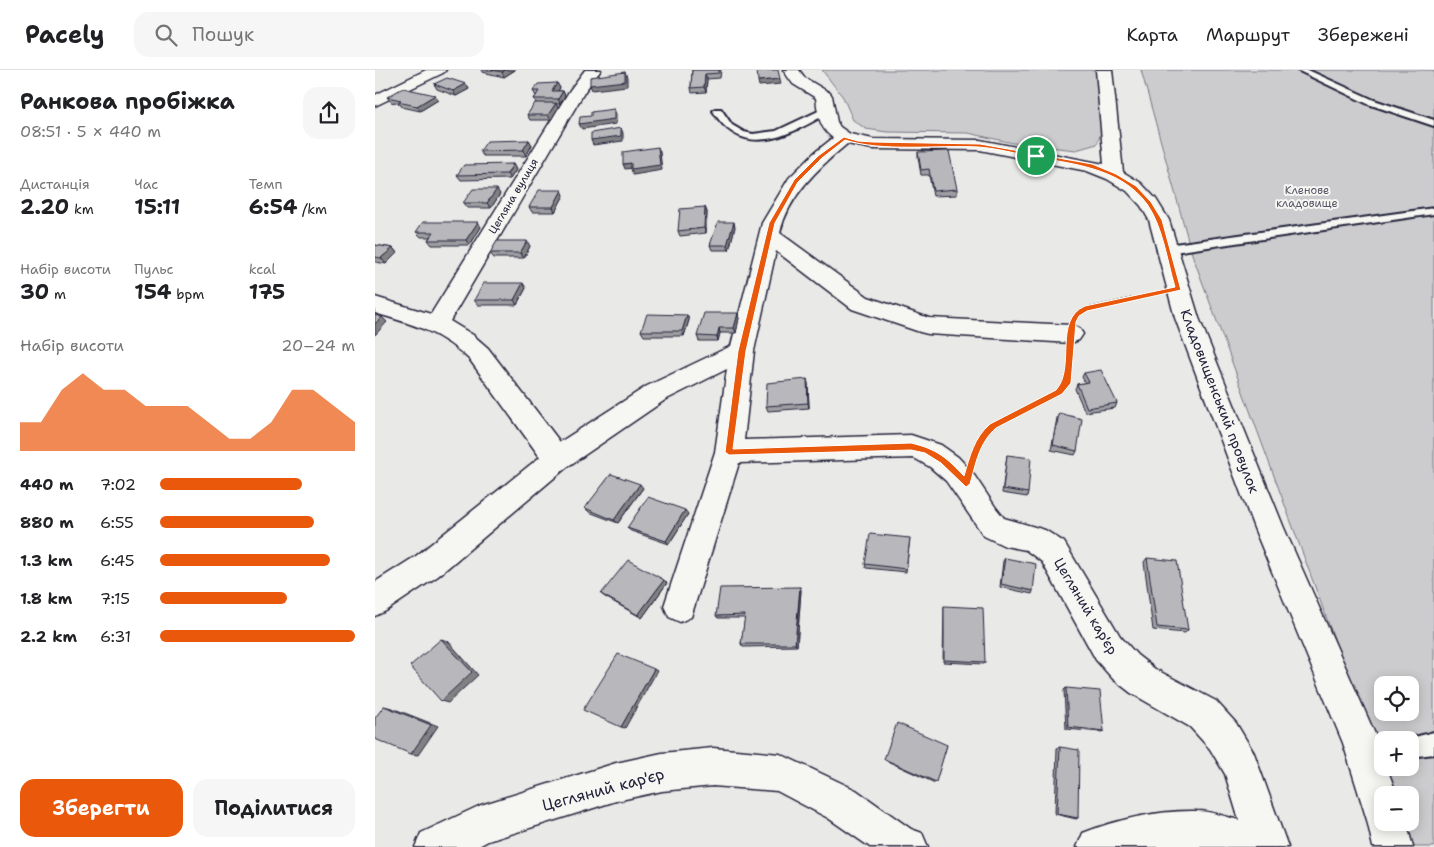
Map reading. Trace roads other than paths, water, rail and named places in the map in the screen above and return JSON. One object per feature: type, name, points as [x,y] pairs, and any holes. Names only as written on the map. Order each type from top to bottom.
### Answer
[{"type":"street","points":[[375,101],[438,70]]},
{"type":"street","name":"Цегляна вулиця","points":[[437,324],[577,90],[593,70]]},
{"type":"street","points":[[680,606],[729,452],[742,351],[772,223],[796,182],[820,157],[844,138],[834,131],[828,122],[824,96],[799,81],[791,70]]},
{"type":"street","points":[[1104,70],[1114,175]]},
{"type":"street","name":"Кладовищенський провулок","points":[[844,138],[858,143],[873,144],[980,146],[1092,166],[1114,175],[1134,187],[1149,203],[1159,220],[1187,318],[1269,528],[1372,744],[1379,786]]},
{"type":"street","points":[[769,235],[860,303],[928,326],[1071,334]]},
{"type":"street","points":[[375,305],[437,324],[465,342],[479,354],[557,459]]},
{"type":"street","points":[[375,600],[427,566],[557,459],[656,393],[742,351]]},
{"type":"street","name":"Цегляний кар'єр","points":[[729,452],[911,446],[927,450],[944,460],[966,484],[987,521],[995,528],[1005,533],[1027,537],[1041,543],[1053,552],[1108,648],[1125,666],[1143,681],[1203,714],[1223,736],[1241,766],[1267,846]]},
{"type":"street","name":"Цегляний кар'єр","points":[[435,847],[481,824],[616,782],[662,772],[713,766],[780,773],[842,804],[901,845],[908,847]]},
{"type":"street","name":"Цегляний кар'єр","points":[[1097,847],[1147,835],[1199,830],[1267,846]]},
{"type":"street","points":[[1389,831],[1393,847]]},
{"type":"lane","points":[[1301,70],[1371,102],[1434,123]]},
{"type":"lane","points":[[718,111],[728,127],[740,133],[753,136],[770,136],[787,132],[827,110]]},
{"type":"lane","points":[[1167,249],[1434,211]]},
{"type":"lane","points":[[1419,746],[1431,745],[1434,742]]},
{"type":"park label","name":"Кленове кладовище","points":[[1307,196]]}]
